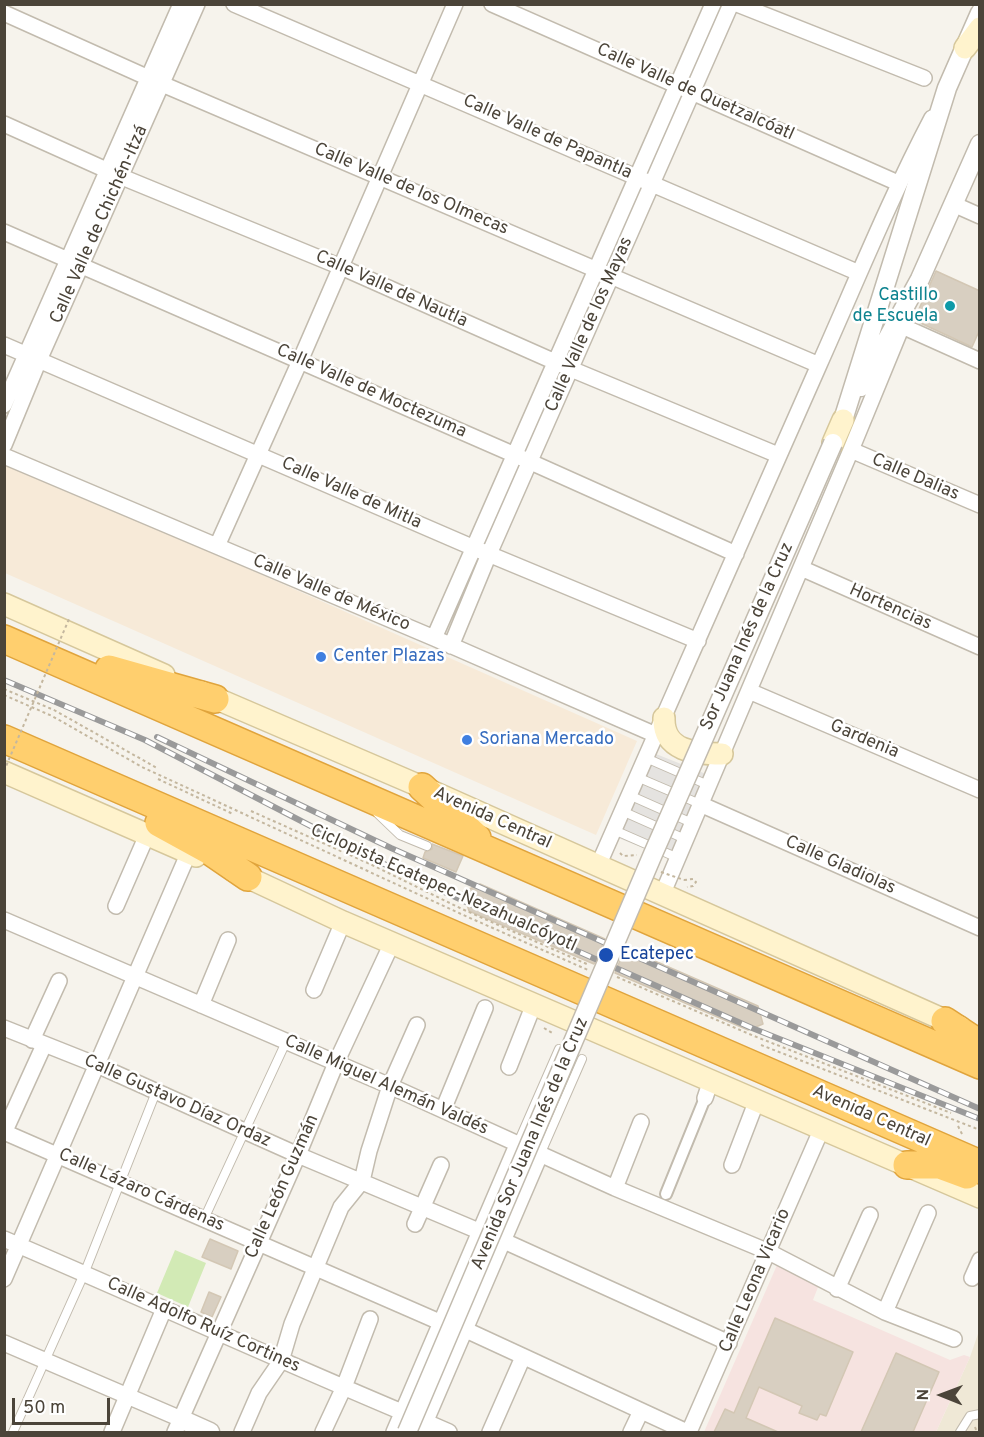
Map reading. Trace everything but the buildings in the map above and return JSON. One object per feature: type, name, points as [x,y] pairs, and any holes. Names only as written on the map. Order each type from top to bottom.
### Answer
[{"type":"highway","points":[[5,639],[215,699]]},
{"type":"highway","name":"Avenida Central","points":[[5,639],[980,1065]]},
{"type":"highway","name":"Avenida Central","points":[[4,739],[980,1164]]},
{"type":"highway","points":[[94,777],[143,814],[210,850],[248,877]]},
{"type":"highway","points":[[422,787],[494,853]]},
{"type":"highway","points":[[945,1021],[980,1044]]},
{"type":"highway","points":[[907,1165],[940,1165],[980,1180]]},
{"type":"main road","points":[[964,48],[980,28]]},
{"type":"main road","name":"Sor Juana Inés de la Cruz","points":[[842,447],[843,420]]},
{"type":"main road","name":"Avenida Central","points":[[4,604],[215,699],[422,787],[980,1036]]},
{"type":"main road","points":[[660,726],[670,740],[683,748],[700,754],[722,754]]},
{"type":"main road","name":"Avenida Central","points":[[4,771],[248,877],[343,922],[534,1004],[708,1089],[757,1100],[980,1197]]},
{"type":"street","name":"Calle Valle de Chichén-Itzá","points":[[4,405],[32,357],[115,174],[155,81],[181,4]]},
{"type":"street","name":"Calle Valle de Chichén-Itzá","points":[[155,81],[197,4]]},
{"type":"street","name":"Calle Valle de Papantla","points":[[234,4],[859,273]]},
{"type":"street","points":[[217,546],[455,4]]},
{"type":"street","name":"Calle Valle de Quetzalcóatl","points":[[492,4],[898,183]]},
{"type":"street","name":"Calle Valle de los Mayas","points":[[435,638],[713,4]]},
{"type":"street","name":"Calle Valle de los Mayas","points":[[451,646],[489,554],[732,4]]},
{"type":"street","points":[[737,4],[924,78]]},
{"type":"street","name":"Calle Valle de los Olmecas","points":[[4,13],[155,81],[819,365]]},
{"type":"street","name":"Sor Juana Inés de la Cruz","points":[[843,420],[947,88],[980,13]]},
{"type":"street","points":[[598,866],[898,183],[947,88]]},
{"type":"street","name":"Calle Valle de Nautla","points":[[4,124],[115,174],[341,267],[570,369],[778,455]]},
{"type":"street","name":"Sor Juana Inés de la Cruz","points":[[843,420],[920,279],[980,144]]},
{"type":"street","points":[[953,204],[980,216]]},
{"type":"street","name":"Calle Valle de Moctezuma","points":[[4,232],[736,554]]},
{"type":"street","points":[[662,895],[801,568],[842,447],[902,326],[920,279]]},
{"type":"street","points":[[902,326],[980,361]]},
{"type":"street","name":"Calle Valle de Mitla","points":[[4,345],[474,548],[698,641]]},
{"type":"street","name":"Calle Valle de Chichén-Itzá","points":[[4,445],[32,357]]},
{"type":"street","name":"Sor Juana Inés de la Cruz","points":[[653,854],[842,447]]},
{"type":"street","name":"Calle Dalias","points":[[842,447],[980,505]]},
{"type":"street","name":"Calle Valle de México","points":[[4,456],[451,646],[660,726]]},
{"type":"street","name":"Hortencias","points":[[801,568],[980,647]]},
{"type":"street","name":"Gardenia","points":[[748,691],[980,790]]},
{"type":"street","name":"Calle Gladiolas","points":[[700,804],[980,928]]},
{"type":"street","points":[[116,906],[147,835]]},
{"type":"street","points":[[4,1279],[189,852]]},
{"type":"street","name":"Avenida Sor Juana Inés de la Cruz","points":[[407,1432],[653,854]]},
{"type":"street","name":"Calle Miguel Alemán Valdés","points":[[4,920],[390,1086],[615,1188],[663,1200],[885,1312],[954,1339]]},
{"type":"street","points":[[314,990],[343,922]]},
{"type":"street","points":[[201,1005],[228,940]]},
{"type":"street","name":"Calle León Guzmán","points":[[178,1426],[298,1155],[336,1063],[392,943]]},
{"type":"street","name":"Calle Lázaro Cárdenas","points":[[59,981],[5,1132],[442,1323]]},
{"type":"street","points":[[509,1067],[534,1004]]},
{"type":"street","points":[[443,1110],[486,1008]]},
{"type":"street","points":[[242,1432],[259,1393],[281,1361],[292,1324],[341,1207],[362,1181],[369,1150],[390,1086],[417,1025]]},
{"type":"street","name":"Calle Gustavo Díaz Ordaz","points":[[4,1028],[97,1065],[298,1155],[481,1232]]},
{"type":"street","points":[[663,1200],[708,1089]]},
{"type":"street","points":[[732,1165],[757,1100]]},
{"type":"street","points":[[615,1188],[641,1122]]},
{"type":"street","name":"Calle Leona Vicario","points":[[688,1432],[822,1128]]},
{"type":"street","name":"Avenida Sor Juana Inés de la Cruz","points":[[394,1432],[517,1144]]},
{"type":"street","name":"Avenida Sor Juana Inés de la Cruz","points":[[423,1427],[540,1155]]},
{"type":"street","points":[[415,1224],[441,1165]]},
{"type":"street","points":[[885,1312],[928,1213]]},
{"type":"street","points":[[837,1289],[870,1215]]},
{"type":"street","name":"Calle Adolfo Ruíz Cortines","points":[[4,1239],[402,1412]]},
{"type":"street","points":[[504,1241],[729,1343]]},
{"type":"street","points":[[972,1278],[980,1260]]},
{"type":"street","points":[[112,1432],[164,1309]]},
{"type":"street","points":[[323,1432],[344,1387],[370,1319]]},
{"type":"street","points":[[466,1330],[688,1432]]},
{"type":"street","points":[[4,1343],[128,1397],[178,1426],[210,1432]]},
{"type":"street","points":[[490,1432],[523,1357]]},
{"type":"street","points":[[631,1432],[641,1411]]},
{"type":"street","points":[[423,1427],[448,1432]]},
{"type":"lane","points":[[646,758],[708,785]]},
{"type":"lane","points":[[638,777],[700,804]]},
{"type":"lane","points":[[354,791],[400,835],[427,846]]},
{"type":"lane","points":[[629,795],[692,823]]},
{"type":"lane","points":[[622,811],[686,839]]},
{"type":"lane","points":[[614,830],[678,858]]},
{"type":"lane","points":[[204,1219],[286,1042]]},
{"type":"lane","name":"Avenida Sor Juana Inés de la Cruz","points":[[517,1144],[559,1048]]},
{"type":"lane","name":"Avenida Sor Juana Inés de la Cruz","points":[[540,1155],[582,1059]]},
{"type":"lane","points":[[13,1432],[84,1274],[156,1092]]},
{"type":"lane","points":[[960,1432],[970,1416],[980,1414]]},
{"type":"path","points":[[4,771],[69,618]]},
{"type":"path","points":[[4,689],[54,710],[157,768]]},
{"type":"path","name":"Ciclopista Ecatepec-Nezahualcóyotl","points":[[4,695],[52,716],[142,767],[588,970]]},
{"type":"path","points":[[158,779],[233,814]]},
{"type":"path","points":[[623,856],[634,854]]},
{"type":"path","points":[[661,872],[684,880],[693,879],[696,882],[693,886],[685,887],[681,885],[680,874]]},
{"type":"path","points":[[758,1045],[790,1055],[980,1130]]},
{"type":"shaded area","name":"Center Plazas","points":[[5,461],[637,741],[596,835],[5,573]]},
{"type":"shaded area","points":[[651,752],[711,776],[674,860],[613,836]]},
{"type":"shaded area","points":[[777,1265],[820,1282],[813,1300],[950,1360],[964,1355],[970,1357],[936,1432],[704,1432]]},
{"type":"shaded area","points":[[979,1331],[979,1432],[936,1432],[970,1357]]},
{"type":"green space","points":[[175,1250],[206,1263],[188,1307],[157,1293]]},
{"type":"railway","points":[[4,680],[145,740],[384,864],[466,902],[752,1028],[980,1119]]},
{"type":"railway","points":[[157,737],[391,848],[980,1109]]},
{"type":"place","name":"Castillo de Escuela","points":[[950,306]]},
{"type":"place","name":"Center Plazas","points":[[321,657]]},
{"type":"place","name":"Soriana Mercado","points":[[467,740]]},
{"type":"place","name":"Ecatepec","points":[[606,955]]}]
